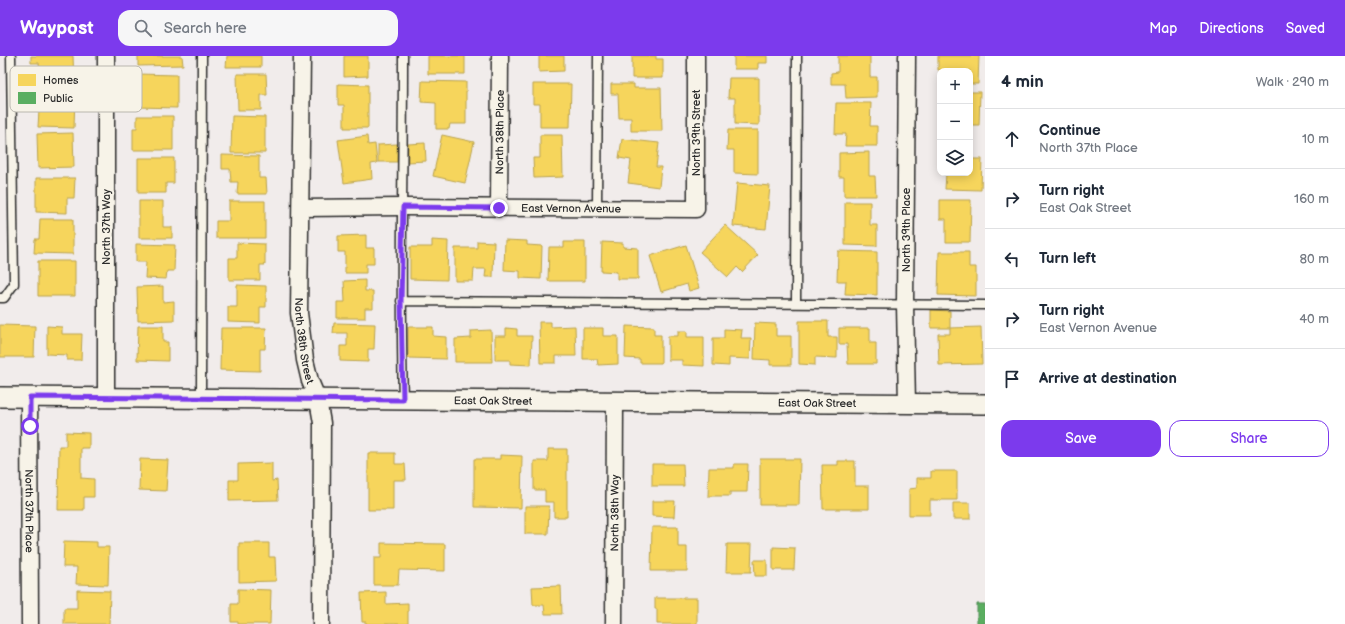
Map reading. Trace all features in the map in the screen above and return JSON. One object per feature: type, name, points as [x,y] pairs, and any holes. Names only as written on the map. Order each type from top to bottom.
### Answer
[{"type":"street","name":"North 38th Street","points":[[302,56],[299,313],[305,360],[310,381],[318,400],[322,423],[321,624]]},
{"type":"street","name":"North 38th Place","points":[[499,208],[500,56]]},
{"type":"street","name":"North 39th Street","points":[[696,56],[696,209]]},
{"type":"street","name":"North 39th Place","points":[[907,56],[905,304],[907,404]]},
{"type":"street","name":"North 37th Way","points":[[106,112],[106,398]]},
{"type":"street","name":"East Vernon Avenue","points":[[301,208],[403,207],[696,209]]},
{"type":"street","name":"East Oak Street","points":[[0,397],[985,404]]},
{"type":"street","name":"North 37th Place","points":[[30,397],[30,624]]},
{"type":"street","name":"North 38th Way","points":[[614,624],[615,401]]},
{"type":"lane","points":[[11,56],[11,66]]},
{"type":"lane","points":[[200,399],[202,56]]},
{"type":"lane","points":[[402,56],[403,207],[401,301],[403,400]]},
{"type":"lane","points":[[597,208],[598,56]]},
{"type":"lane","points":[[796,304],[797,56]]},
{"type":"lane","points":[[0,298],[4,298],[14,284],[12,112]]},
{"type":"lane","points":[[401,301],[985,304]]},
{"type":"building: Homes","points":[[31,56],[73,56],[73,66],[39,66],[39,63],[31,63]]},
{"type":"building: Homes","points":[[138,56],[182,56],[183,65],[138,66]]},
{"type":"building: Homes","points":[[227,56],[261,56],[261,67],[226,67]]},
{"type":"building: Homes","points":[[344,56],[368,56],[368,76],[344,77]]},
{"type":"building: Homes","points":[[428,56],[465,56],[465,74],[428,74]]},
{"type":"building: Homes","points":[[539,56],[564,56],[564,71],[539,72]]},
{"type":"building: Homes","points":[[632,56],[656,56],[656,59],[663,59],[663,78],[632,78]]},
{"type":"building: Homes","points":[[734,56],[767,56],[767,63],[758,63],[758,69],[734,69]]},
{"type":"building: Homes","points":[[838,56],[870,56],[870,77],[877,77],[877,97],[846,98],[845,84],[831,84],[831,73],[838,72]]},
{"type":"building: Homes","points":[[938,56],[979,56],[978,84],[973,84],[973,68],[938,68]]},
{"type":"building: Homes","points":[[142,74],[177,75],[177,108],[142,107]]},
{"type":"building: Homes","points":[[237,74],[266,74],[267,95],[261,95],[261,110],[238,110]]},
{"type":"building: Homes","points":[[729,78],[759,78],[759,125],[735,124],[735,98],[728,98]]},
{"type":"building: Homes","points":[[422,81],[466,82],[466,124],[450,124],[449,129],[436,129],[436,103],[421,102]]},
{"type":"building: Homes","points":[[338,84],[368,85],[368,128],[344,128],[344,105],[338,105]]},
{"type":"building: Homes","points":[[533,84],[571,84],[570,127],[540,127],[540,104],[533,104]]},
{"type":"building: Homes","points":[[611,84],[634,84],[634,88],[661,88],[662,131],[631,131],[631,118],[619,118],[618,94],[611,94]]},
{"type":"building: Homes","points":[[973,92],[980,92],[979,125],[973,125]]},
{"type":"building: Homes","points":[[836,103],[871,103],[870,126],[877,126],[877,146],[845,146],[846,134],[835,134]]},
{"type":"building: Homes","points":[[39,112],[74,112],[74,128],[38,127]]},
{"type":"building: Homes","points":[[137,116],[173,116],[173,150],[133,150],[133,128],[137,128]]},
{"type":"building: Homes","points":[[232,116],[265,117],[265,153],[231,153]]},
{"type":"building: Homes","points":[[728,130],[758,130],[758,174],[734,173],[734,150],[727,150]]},
{"type":"building: Homes","points":[[73,133],[74,167],[38,168],[37,134]]},
{"type":"building: Homes","points":[[442,135],[474,142],[465,183],[433,176]]},
{"type":"building: Homes","points":[[540,135],[562,135],[563,177],[534,178],[533,158],[540,158]]},
{"type":"building: Homes","points":[[367,136],[368,145],[375,144],[377,163],[371,164],[372,179],[344,183],[338,140]]},
{"type":"building: Homes","points":[[622,139],[659,143],[656,167],[661,167],[659,187],[628,183],[631,160],[619,158]]},
{"type":"building: Homes","points":[[425,143],[426,161],[408,162],[408,144]]},
{"type":"building: Homes","points":[[397,144],[397,162],[378,162],[378,145]]},
{"type":"building: Homes","points":[[869,152],[869,176],[875,176],[876,196],[844,196],[844,177],[839,177],[839,153]]},
{"type":"building: Homes","points":[[222,155],[259,156],[259,178],[266,178],[267,194],[237,194],[238,182],[231,182],[230,169],[222,169]]},
{"type":"building: Homes","points":[[138,158],[174,158],[174,183],[166,183],[166,193],[138,193]]},
{"type":"building: Homes","points":[[973,159],[982,159],[981,190],[945,189],[946,176],[973,176]]},
{"type":"building: Homes","points":[[36,178],[75,178],[74,198],[67,198],[67,213],[36,212]]},
{"type":"building: Homes","points":[[737,183],[770,186],[766,229],[733,226]]},
{"type":"building: Homes","points":[[940,200],[971,200],[970,242],[946,242],[946,219],[940,219]]},
{"type":"building: Homes","points":[[139,201],[163,201],[163,227],[172,227],[172,238],[139,238]]},
{"type":"building: Homes","points":[[229,201],[265,201],[265,238],[216,238],[216,221],[229,221]]},
{"type":"building: Homes","points":[[845,202],[870,202],[870,225],[877,225],[877,246],[845,245]]},
{"type":"building: Homes","points":[[40,219],[73,219],[73,254],[34,253],[35,239],[39,239]]},
{"type":"building: Homes","points":[[725,225],[758,255],[742,272],[737,267],[728,277],[700,252]]},
{"type":"building: Homes","points":[[366,235],[366,248],[374,248],[374,264],[366,264],[366,273],[345,273],[345,252],[338,252],[338,236]]},
{"type":"building: Homes","points":[[432,240],[448,241],[447,280],[410,279],[410,247],[432,247]]},
{"type":"building: Homes","points":[[505,240],[527,241],[527,245],[542,246],[541,279],[520,278],[520,271],[504,270]]},
{"type":"building: Homes","points":[[477,241],[494,242],[493,277],[485,277],[486,269],[474,269],[473,281],[455,281],[455,248],[477,248]]},
{"type":"building: Homes","points":[[564,242],[585,242],[585,281],[548,281],[549,247],[564,247]]},
{"type":"building: Homes","points":[[602,242],[623,243],[623,247],[638,248],[638,279],[617,279],[617,272],[601,271]]},
{"type":"building: Homes","points":[[237,243],[265,244],[265,265],[260,265],[260,280],[229,280],[229,258],[237,258]]},
{"type":"building: Homes","points":[[136,244],[175,245],[174,271],[167,271],[166,279],[145,278],[146,262],[136,262]]},
{"type":"building: Homes","points":[[686,245],[699,288],[689,291],[687,284],[661,292],[650,256]]},
{"type":"building: Homes","points":[[838,251],[877,252],[877,295],[845,294],[846,281],[837,281]]},
{"type":"building: Homes","points":[[939,252],[969,252],[969,267],[976,267],[976,296],[938,295]]},
{"type":"building: Homes","points":[[38,261],[75,261],[75,296],[38,296]]},
{"type":"building: Homes","points":[[365,280],[365,291],[373,291],[373,308],[365,308],[365,318],[337,318],[337,302],[345,302],[344,281]]},
{"type":"building: Homes","points":[[237,285],[266,286],[266,307],[260,307],[260,323],[228,322],[228,307],[237,307]]},
{"type":"building: Homes","points":[[163,286],[163,302],[174,301],[174,320],[138,321],[137,287]]},
{"type":"building: Homes","points":[[931,310],[950,311],[950,328],[931,328]]},
{"type":"building: Homes","points":[[799,321],[828,321],[828,337],[837,337],[837,358],[815,357],[815,365],[799,364]]},
{"type":"building: Homes","points":[[539,322],[551,322],[551,327],[575,326],[576,356],[556,356],[556,363],[540,363]]},
{"type":"building: Homes","points":[[334,323],[375,324],[374,349],[368,349],[368,362],[340,361],[340,346],[347,346],[347,333],[333,333]]},
{"type":"building: Homes","points":[[755,323],[776,324],[776,336],[791,336],[791,365],[770,365],[770,360],[754,359]]},
{"type":"building: Homes","points":[[0,325],[35,326],[34,357],[0,357]]},
{"type":"building: Homes","points":[[47,326],[62,327],[62,334],[82,334],[81,360],[67,360],[67,355],[47,354]]},
{"type":"building: Homes","points":[[138,326],[163,326],[163,342],[168,342],[168,361],[137,360]]},
{"type":"building: Homes","points":[[626,326],[654,327],[654,335],[661,335],[661,363],[640,363],[640,359],[625,358]]},
{"type":"building: Homes","points":[[408,327],[433,327],[433,336],[446,337],[446,359],[408,358]]},
{"type":"building: Homes","points":[[981,327],[982,364],[939,365],[938,334],[950,334],[950,328]]},
{"type":"building: Homes","points":[[221,328],[266,328],[265,349],[260,349],[260,371],[220,370]]},
{"type":"building: Homes","points":[[506,328],[517,329],[517,336],[532,336],[531,365],[510,364],[510,360],[495,360],[495,336],[506,336]]},
{"type":"building: Homes","points":[[583,328],[603,328],[603,336],[618,336],[618,364],[598,365],[597,359],[583,359]]},
{"type":"building: Homes","points":[[839,328],[870,328],[870,343],[876,343],[876,364],[848,364],[847,344],[839,344]]},
{"type":"building: Homes","points":[[724,329],[742,330],[741,338],[751,338],[750,359],[729,358],[729,366],[713,365],[713,338],[724,338]]},
{"type":"building: Homes","points":[[491,330],[492,362],[455,362],[455,339],[471,338],[471,331]]},
{"type":"building: Homes","points":[[678,331],[687,331],[687,337],[704,337],[704,366],[682,365],[682,360],[668,360],[668,336],[678,336]]},
{"type":"building: Homes","points":[[66,432],[89,433],[89,448],[81,448],[81,478],[94,479],[94,497],[84,497],[84,510],[58,510],[59,446],[66,446]]},
{"type":"building: Homes","points":[[548,449],[567,449],[567,517],[554,517],[554,502],[545,502],[545,490],[534,490],[534,461],[548,461]]},
{"type":"building: Homes","points":[[368,453],[395,453],[395,464],[405,464],[406,480],[393,480],[393,510],[368,510]]},
{"type":"building: Homes","points":[[500,455],[522,456],[521,508],[474,507],[474,459],[500,459]]},
{"type":"building: Homes","points":[[140,459],[168,460],[166,491],[139,490]]},
{"type":"building: Homes","points":[[760,459],[800,459],[799,505],[760,505]]},
{"type":"building: Homes","points":[[838,461],[855,461],[855,486],[869,486],[869,509],[823,509],[822,465],[838,465]]},
{"type":"building: Homes","points":[[272,463],[272,481],[277,480],[278,500],[229,501],[229,480],[238,480],[238,464]]},
{"type":"building: Homes","points":[[652,464],[683,464],[684,486],[652,486]]},
{"type":"building: Homes","points":[[734,464],[748,464],[747,492],[730,492],[730,496],[708,496],[709,468],[734,468]]},
{"type":"building: Homes","points":[[931,471],[957,471],[957,500],[930,500],[930,515],[909,515],[909,489],[917,488],[917,478],[931,478]]},
{"type":"building: Homes","points":[[652,501],[675,501],[674,517],[652,516]]},
{"type":"building: Homes","points":[[953,503],[970,503],[970,519],[953,519]]},
{"type":"building: Homes","points":[[525,506],[549,506],[548,534],[525,534]]},
{"type":"building: Homes","points":[[652,527],[678,527],[678,547],[687,547],[687,571],[651,571]]},
{"type":"building: Homes","points":[[64,541],[97,542],[97,547],[109,547],[108,585],[76,584],[77,567],[63,567]]},
{"type":"building: Homes","points":[[239,543],[269,543],[269,557],[275,557],[276,581],[239,582]]},
{"type":"building: Homes","points":[[381,543],[445,544],[445,571],[399,570],[398,585],[374,585],[374,558],[381,558]]},
{"type":"building: Homes","points":[[727,544],[752,544],[751,572],[726,572]]},
{"type":"building: Homes","points":[[773,547],[795,548],[794,570],[773,570]]},
{"type":"building: Homes","points":[[754,560],[767,560],[767,576],[755,576]]},
{"type":"building: Homes","points":[[561,586],[562,614],[545,614],[544,605],[533,605],[532,587]]},
{"type":"building: Homes","points":[[238,589],[271,590],[270,624],[238,624],[238,622],[231,622],[231,604],[238,604]]},
{"type":"building: Homes","points":[[77,590],[110,591],[109,624],[64,624],[64,608],[77,608]]},
{"type":"building: Homes","points":[[386,592],[386,604],[408,603],[408,624],[366,624],[366,622],[362,622],[361,593]]},
{"type":"building: Homes","points":[[655,598],[697,598],[697,624],[657,624]]},
{"type":"building: Public","points":[[977,604],[985,604],[985,624],[977,624]]},
{"type":"route","points":[[30,426],[30,397],[403,400],[401,301],[403,207],[499,208]]}]
